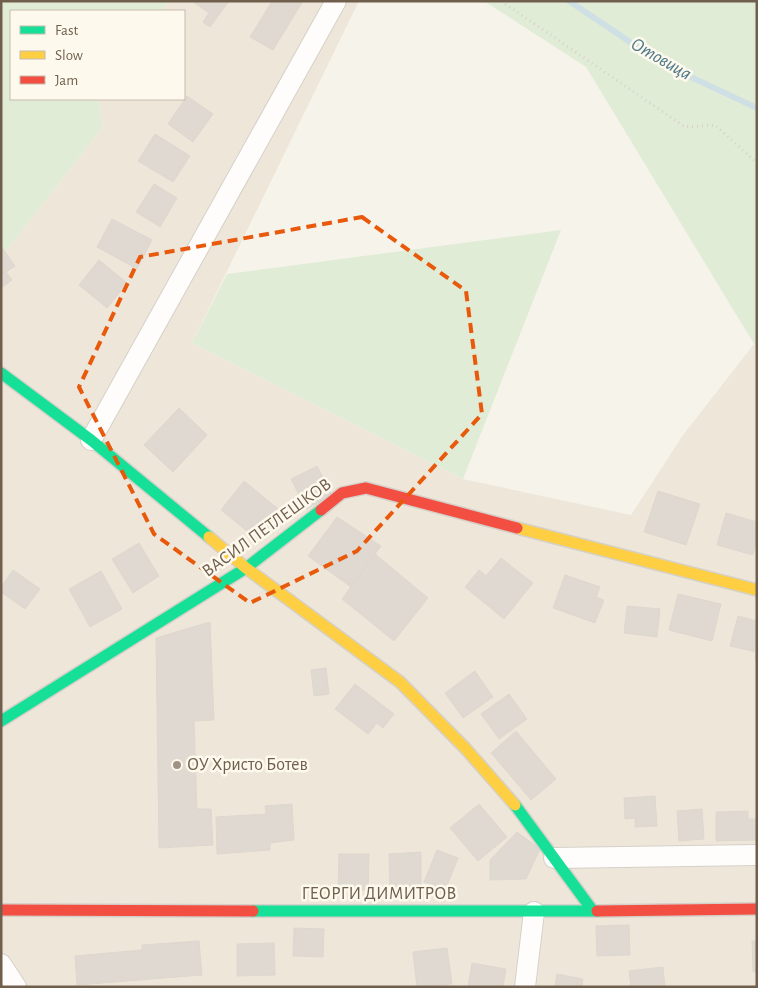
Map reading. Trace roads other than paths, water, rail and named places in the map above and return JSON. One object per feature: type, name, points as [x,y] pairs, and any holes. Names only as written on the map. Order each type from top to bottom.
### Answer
[{"type":"street","points":[[91,440],[336,1]]},
{"type":"street","points":[[1,374],[91,440],[246,568],[400,682],[466,749],[520,811],[593,912]]},
{"type":"street","name":"ВАСИЛ ПЕТЛЕШКОВ","points":[[1,721],[246,568],[342,493],[366,488],[757,590]]},
{"type":"street","points":[[554,858],[757,854]]},
{"type":"street","name":"ГЕОРГИ ДИМИТРОВ","points":[[1,910],[593,912],[757,909]]},
{"type":"street","points":[[525,987],[534,912]]},
{"type":"street","points":[[1,964],[16,987]]},
{"type":"waterway","name":"Отовица","points":[[569,1],[663,64],[757,108]]},
{"type":"place","name":"ОУ Христо Ботев","points":[[177,765]]}]
